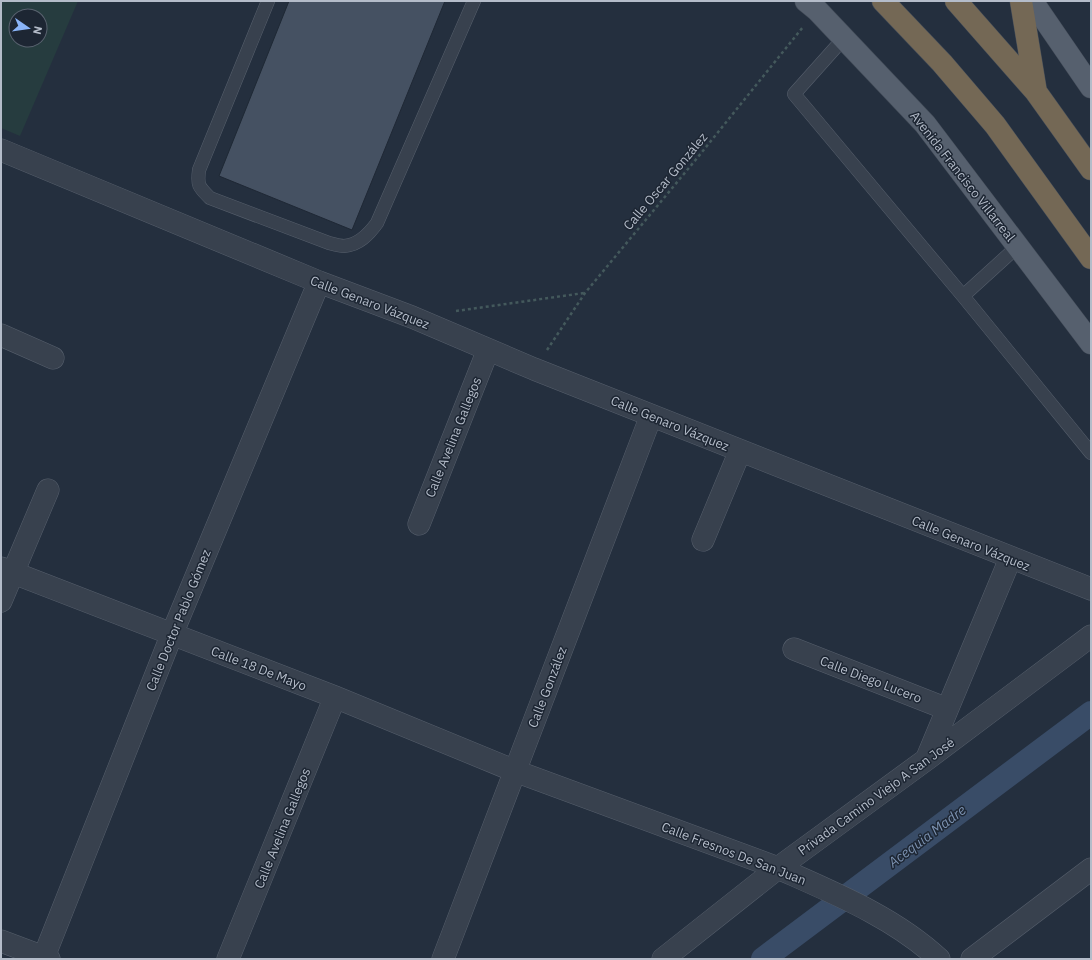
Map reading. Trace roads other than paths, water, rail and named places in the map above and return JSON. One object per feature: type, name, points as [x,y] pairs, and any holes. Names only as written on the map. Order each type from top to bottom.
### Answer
[{"type":"highway","points":[[882,1],[942,63],[995,125],[1091,258]]},
{"type":"highway","points":[[956,1],[1036,92],[1091,169]]},
{"type":"highway","points":[[1021,1],[1036,92]]},
{"type":"main road","points":[[1032,1],[1091,87]]},
{"type":"main road","name":"Avenida Francisco Villarreal","points":[[812,5],[925,124],[1091,343]]},
{"type":"street","name":"Calle Genaro Vázquez","points":[[1,150],[319,282],[412,317],[534,369],[1091,589]]},
{"type":"street","name":"Calle Doctor Pablo Gómez","points":[[45,958],[172,634],[319,282]]},
{"type":"street","points":[[1,335],[53,358]]},
{"type":"street","name":"Calle Avelina Gallegos","points":[[419,524],[488,350]]},
{"type":"street","name":"Calle González","points":[[442,959],[651,416]]},
{"type":"street","name":"Calle Genaro Vázquez","points":[[703,540],[740,451]]},
{"type":"street","points":[[1,602],[7,570],[48,490]]},
{"type":"street","points":[[926,759],[1010,558]]},
{"type":"street","name":"Calle 18 De Mayo","points":[[7,570],[334,698],[515,771]]},
{"type":"street","name":"Privada Camino Viejo A San José","points":[[663,959],[778,868],[1091,636]]},
{"type":"street","name":"Calle Diego Lucero","points":[[794,649],[947,709]]},
{"type":"street","name":"Calle Avelina Gallegos","points":[[228,959],[334,698]]},
{"type":"street","name":"Calle Fresnos De San Juan","points":[[515,771],[778,868],[818,885],[895,925],[922,943],[939,959]]},
{"type":"street","points":[[972,959],[1091,869]]},
{"type":"street","points":[[1,941],[45,958]]},
{"type":"lane","points":[[268,1],[198,170],[197,182],[210,198],[329,243],[344,246],[359,241],[369,234],[377,223],[474,1]]},
{"type":"lane","points":[[844,38],[794,94],[964,296],[1091,452]]},
{"type":"lane","points":[[964,296],[1018,246]]},
{"type":"waterway","name":"Acequia Madre","points":[[763,959],[1091,713]]}]
